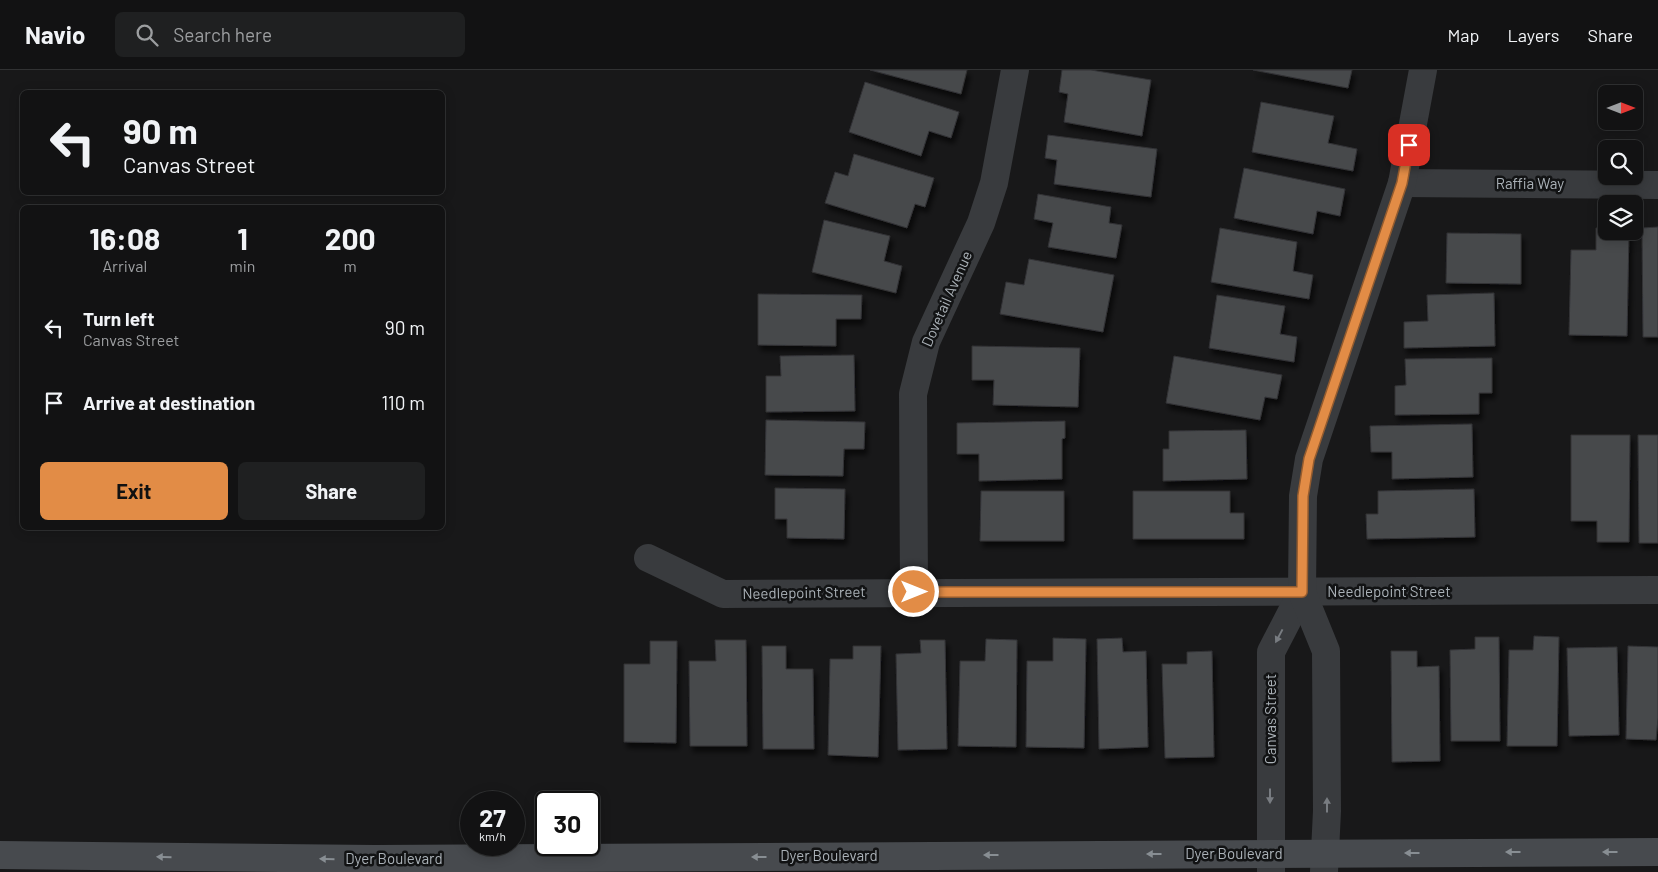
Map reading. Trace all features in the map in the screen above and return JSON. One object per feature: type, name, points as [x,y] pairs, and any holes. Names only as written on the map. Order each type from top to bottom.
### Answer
[{"type":"main road","name":"Dyer Boulevard","points":[[0,855],[375,859],[1324,863],[1658,852]]},
{"type":"street","name":"Dovetail Avenue","points":[[914,592],[913,394],[926,342],[981,224],[994,183],[1015,70]]},
{"type":"street","name":"Canvas Street","points":[[1324,863],[1327,811],[1326,651],[1302,592],[1303,496],[1309,459],[1402,183],[1423,70]]},
{"type":"street","name":"Raffia Way","points":[[1402,183],[1658,185]]},
{"type":"street","name":"Needlepoint Street","points":[[648,558],[724,594],[1658,590]]},
{"type":"street","name":"Canvas Street","points":[[1271,863],[1271,652],[1302,592]]},
{"type":"building","points":[[870,70],[967,70],[961,94]]},
{"type":"building","points":[[1062,70],[1091,70],[1151,80],[1142,136],[1064,122],[1068,94],[1059,92]]},
{"type":"building","points":[[1253,70],[1352,70],[1348,88]]},
{"type":"building","points":[[865,82],[959,112],[951,138],[929,131],[921,156],[849,132]]},
{"type":"building","points":[[1261,102],[1334,116],[1328,143],[1357,149],[1353,171],[1252,152]]},
{"type":"building","points":[[1048,135],[1157,149],[1151,197],[1054,184],[1057,160],[1045,158]]},
{"type":"building","points":[[854,154],[934,178],[925,207],[915,204],[907,228],[825,203],[835,172],[848,176]]},
{"type":"building","points":[[1244,168],[1345,189],[1340,216],[1317,211],[1313,234],[1234,218]]},
{"type":"building","points":[[1038,194],[1111,207],[1109,223],[1122,225],[1116,258],[1048,247],[1053,223],[1034,219]]},
{"type":"building","points":[[824,220],[890,236],[884,261],[902,266],[896,293],[812,272]]},
{"type":"building","points":[[1658,227],[1658,337],[1643,337],[1643,228]]},
{"type":"building","points":[[1220,228],[1297,242],[1293,271],[1313,275],[1309,299],[1211,282]]},
{"type":"building","points":[[1596,228],[1598,228],[1598,240],[1629,240],[1627,336],[1569,335],[1571,250],[1596,250]]},
{"type":"building","points":[[1447,233],[1521,234],[1521,284],[1446,283]]},
{"type":"building","points":[[1029,259],[1114,275],[1103,332],[1000,314],[1006,282],[1024,285]]},
{"type":"building","points":[[1494,293],[1495,346],[1404,348],[1404,322],[1428,321],[1427,295]]},
{"type":"building","points":[[758,294],[862,295],[861,319],[836,319],[836,346],[758,345]]},
{"type":"building","points":[[1217,295],[1285,306],[1280,334],[1297,337],[1294,362],[1209,348]]},
{"type":"building","points":[[972,346],[1080,348],[1078,407],[993,405],[994,380],[972,380]]},
{"type":"building","points":[[854,355],[855,411],[766,412],[766,376],[781,376],[780,356]]},
{"type":"building","points":[[1174,356],[1282,375],[1277,399],[1265,397],[1260,420],[1166,403]]},
{"type":"building","points":[[1492,358],[1492,393],[1479,393],[1479,414],[1395,415],[1395,386],[1406,385],[1405,359]]},
{"type":"building","points":[[766,420],[865,422],[864,449],[844,449],[843,476],[765,475]]},
{"type":"building","points":[[1065,421],[1065,438],[1062,439],[1062,479],[979,481],[979,454],[957,454],[957,423]]},
{"type":"building","points":[[1472,424],[1473,477],[1392,479],[1392,452],[1371,452],[1370,426]]},
{"type":"building","points":[[1246,430],[1247,479],[1163,481],[1163,449],[1169,449],[1169,431]]},
{"type":"building","points":[[1571,435],[1630,435],[1629,542],[1597,542],[1597,521],[1571,521]]},
{"type":"building","points":[[1638,435],[1658,435],[1658,543],[1639,543]]},
{"type":"building","points":[[775,488],[845,489],[844,539],[787,538],[787,519],[775,519]]},
{"type":"building","points":[[1474,489],[1475,537],[1367,539],[1366,514],[1378,514],[1378,491]]},
{"type":"building","points":[[981,491],[1064,491],[1064,541],[980,541]]},
{"type":"building","points":[[1133,491],[1230,491],[1230,513],[1244,513],[1244,539],[1133,539]]},
{"type":"building","points":[[1534,636],[1559,637],[1557,746],[1507,746],[1509,650],[1533,650]]},
{"type":"building","points":[[1475,637],[1499,637],[1500,741],[1451,741],[1450,650],[1475,649]]},
{"type":"building","points":[[1053,638],[1086,639],[1084,748],[1026,747],[1027,661],[1053,661]]},
{"type":"building","points":[[1122,638],[1123,652],[1146,651],[1148,747],[1099,749],[1097,639]]},
{"type":"building","points":[[986,639],[1017,640],[1016,747],[958,746],[960,661],[985,661]]},
{"type":"building","points":[[715,640],[746,640],[747,746],[690,746],[689,661],[716,661]]},
{"type":"building","points":[[920,640],[945,640],[947,749],[898,750],[896,654],[921,653]]},
{"type":"building","points":[[650,641],[677,641],[676,743],[624,742],[624,664],[650,664]]},
{"type":"building","points":[[762,646],[786,646],[786,669],[813,669],[814,749],[763,749]]},
{"type":"building","points":[[853,646],[881,646],[878,757],[828,755],[830,659],[853,659]]},
{"type":"building","points":[[1628,646],[1658,647],[1658,718],[1656,740],[1626,739]]},
{"type":"building","points":[[1617,647],[1619,735],[1569,736],[1567,648]]},
{"type":"building","points":[[1212,651],[1214,757],[1165,758],[1162,664],[1187,664],[1187,652]]},
{"type":"building","points":[[1391,651],[1417,651],[1417,667],[1439,666],[1440,761],[1392,762]]},
{"type":"route","points":[[914,592],[1302,592],[1303,496],[1309,459],[1402,183],[1409,145]]}]
